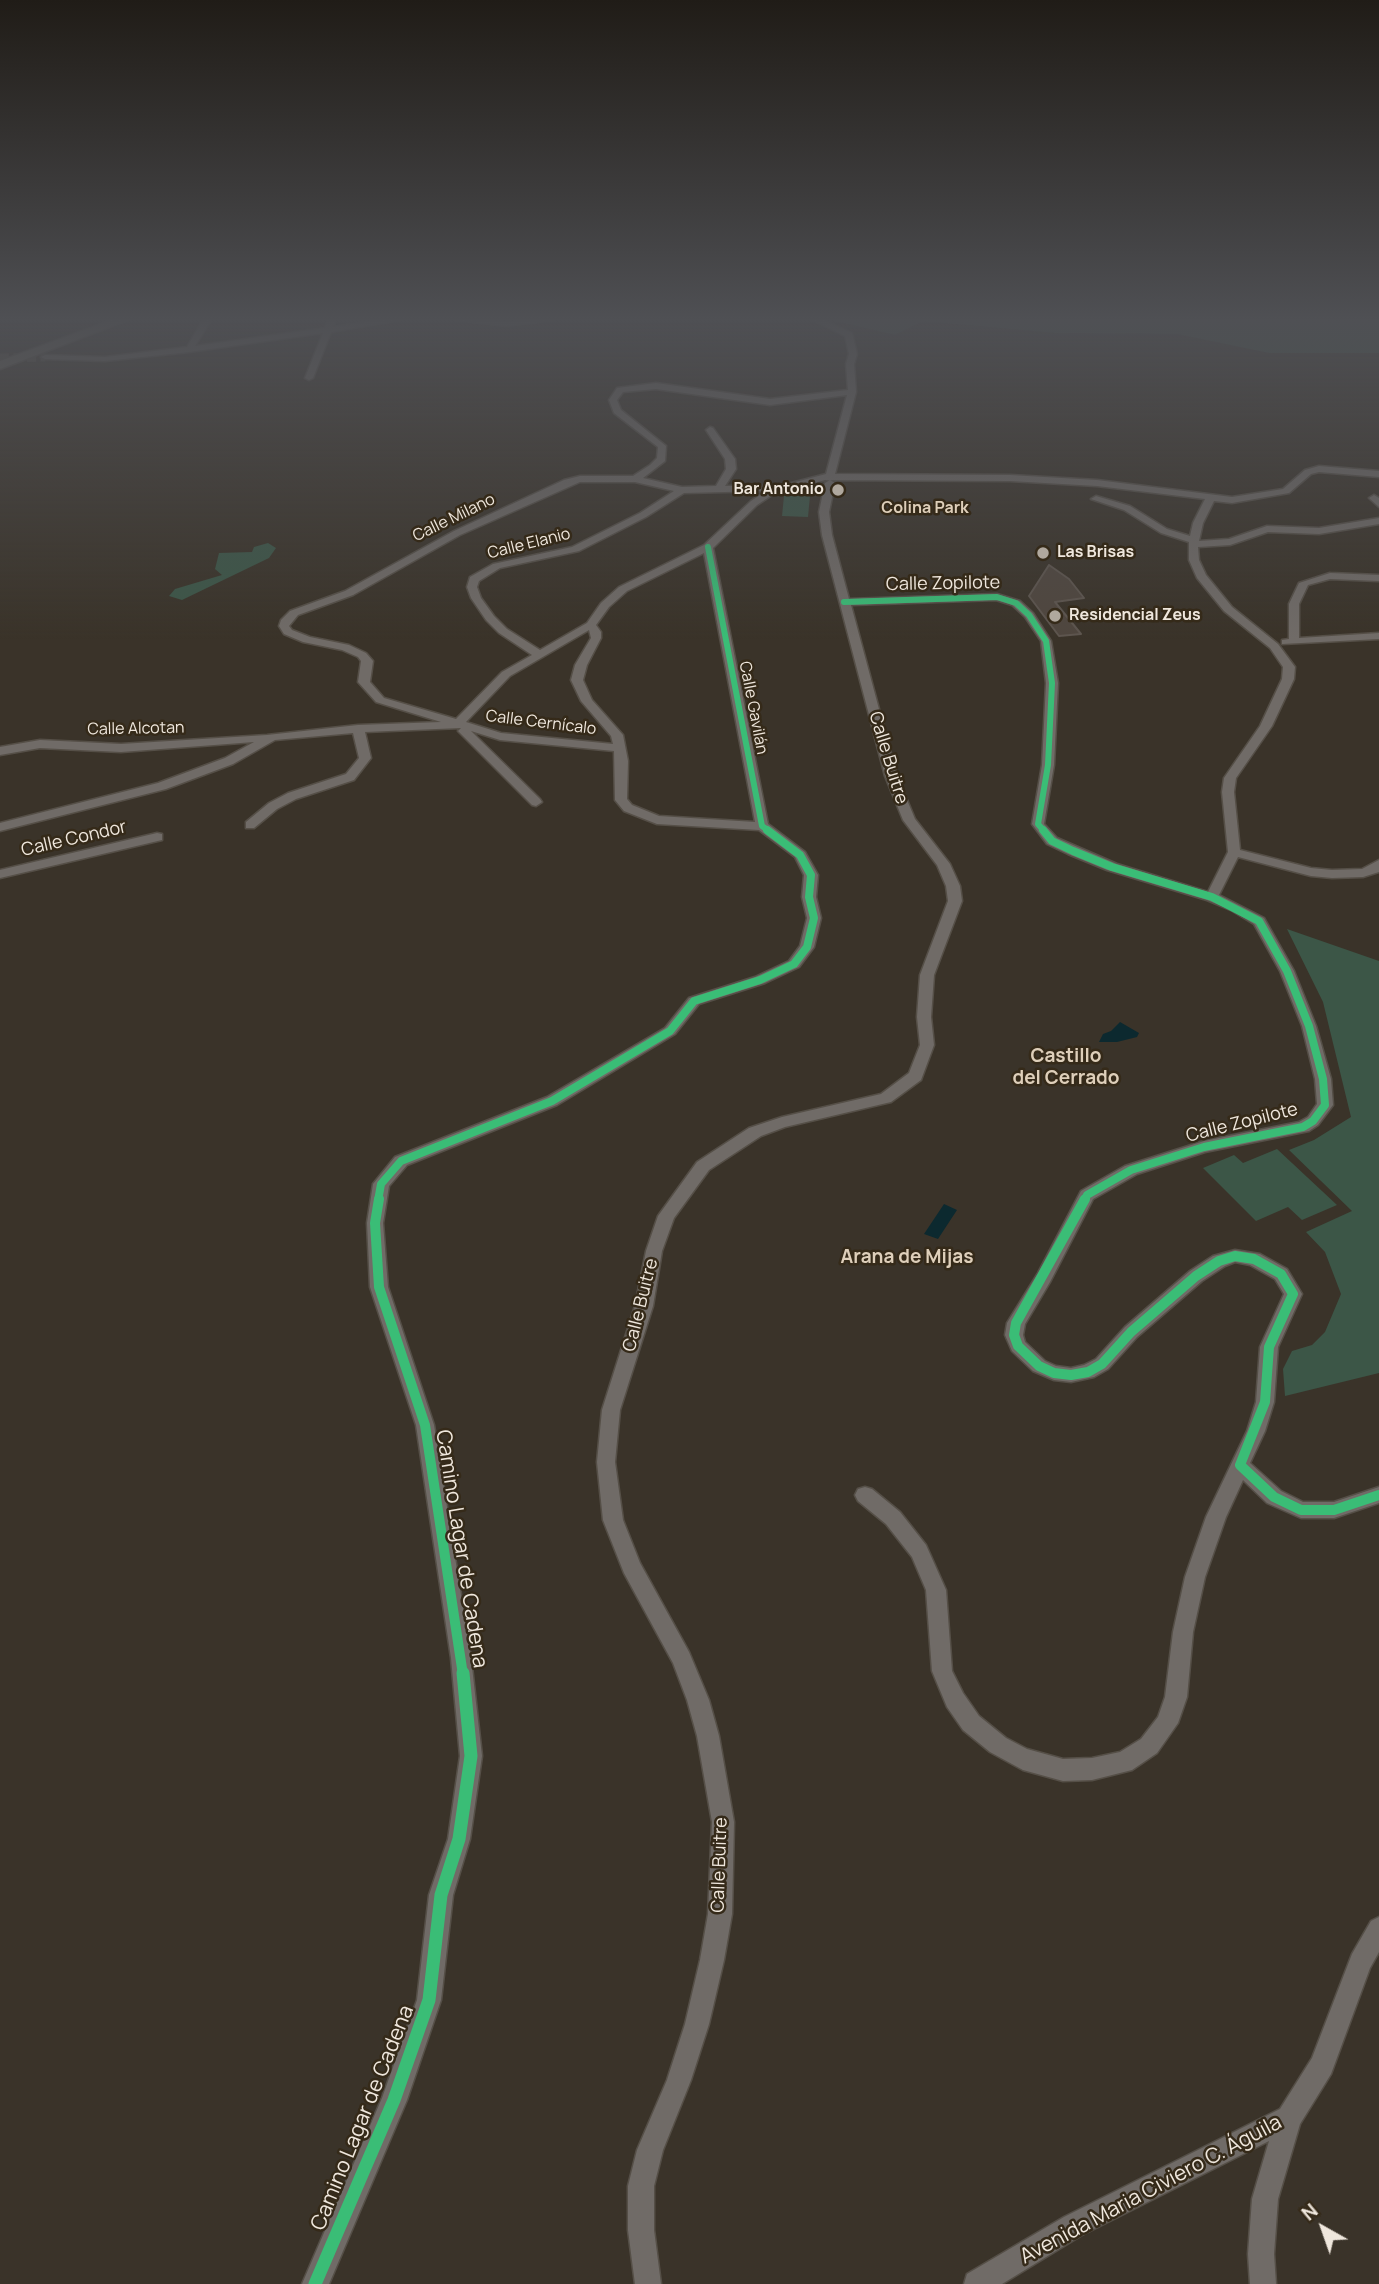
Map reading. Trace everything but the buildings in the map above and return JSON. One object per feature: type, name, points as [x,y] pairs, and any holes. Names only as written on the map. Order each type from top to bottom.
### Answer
[{"type":"street","points":[[635,479],[653,467],[664,452],[654,437],[639,427]]},
{"type":"street","name":"Calle Buitre","points":[[648,2284],[640,2230],[641,2186],[650,2150],[679,2080],[697,2024],[712,1960],[721,1900],[723,1822],[708,1736],[698,1700],[682,1659],[631,1567],[613,1520],[606,1462],[611,1410],[644,1306],[654,1251],[666,1216],[703,1166],[755,1132],[782,1122],[886,1098],[916,1076],[927,1045],[924,1017],[927,975],[955,901],[943,864],[909,821],[899,800],[825,524],[830,479],[843,427]]},
{"type":"street","points":[[710,430],[730,459],[731,469],[719,489]]},
{"type":"street","points":[[635,479],[682,490],[781,488],[830,479],[1010,478],[1131,486],[1210,499],[1253,498],[1286,491],[1308,472],[1319,469],[1379,474]]},
{"type":"street","name":"Calle Milano","points":[[457,725],[380,700],[364,682],[367,661],[362,655],[345,647],[307,640],[288,632],[284,626],[286,620],[294,613],[349,593],[457,533],[567,482],[580,479],[635,479]]},
{"type":"street","points":[[536,802],[480,744],[457,725],[506,674],[537,653],[591,625],[605,605],[623,589],[708,547],[754,503],[781,488]]},
{"type":"street","name":"Calle Elanio","points":[[537,653],[503,631],[490,618],[476,598],[472,587],[474,579],[497,566],[575,549],[632,521],[682,490]]},
{"type":"street","points":[[1096,499],[1127,508],[1164,531],[1194,542],[1230,542],[1267,529],[1319,531],[1379,521]]},
{"type":"street","points":[[1210,499],[1198,523],[1194,542],[1195,559],[1211,590],[1228,609],[1274,646],[1289,667],[1288,679],[1266,726],[1230,778],[1228,792],[1234,852],[1212,897]]},
{"type":"street","name":"Calle Gavilán","points":[[708,547],[762,826]]},
{"type":"street","points":[[1294,640],[1294,604],[1304,583],[1330,576],[1379,578]]},
{"type":"street","name":"Calle Zopilote","points":[[844,602],[997,597],[1016,603],[1036,621],[1046,641],[1052,683],[1048,765],[1038,824],[1052,841],[1073,851],[1112,867],[1212,897],[1247,912],[1266,931],[1308,1026],[1323,1079],[1325,1104],[1313,1121],[1303,1127],[1204,1147],[1131,1170],[1087,1195],[1044,1277],[1016,1322],[1014,1335],[1026,1356],[1039,1366],[1071,1375],[1088,1372],[1102,1364],[1167,1299],[1219,1261],[1235,1256],[1268,1265],[1289,1284],[1293,1294],[1269,1347],[1265,1402],[1256,1431],[1240,1465]]},
{"type":"street","name":"Calle Cernícalo","points":[[457,725],[500,736],[621,748],[617,735],[587,701],[577,680],[581,666],[596,638],[596,632],[591,625]]},
{"type":"street","points":[[1274,646],[1294,640],[1379,636]]},
{"type":"street","name":"Calle Alcotan","points":[[0,751],[40,744],[121,748],[358,729],[457,725]]},
{"type":"street","points":[[250,825],[273,806],[292,796],[350,777],[365,758],[358,729]]},
{"type":"street","points":[[0,827],[162,786],[229,761],[272,737]]},
{"type":"street","points":[[621,748],[621,800],[628,808],[657,820],[762,826]]},
{"type":"street","name":"Camino Lagar de Cadena","points":[[315,2284],[394,2100],[429,2000],[441,1895],[459,1839],[471,1756],[461,1658],[425,1425],[379,1287],[375,1223],[381,1184],[401,1161],[562,1096],[670,1031],[694,1001],[760,980],[794,964],[807,947],[814,918],[809,897],[811,875],[800,855],[762,826]]},
{"type":"street","name":"Calle Condor","points":[[0,874],[157,838]]},
{"type":"street","points":[[1234,852],[1311,872],[1363,873],[1378,868]]},
{"type":"street","points":[[865,1496],[893,1518],[919,1551],[936,1590],[942,1671],[971,1723],[998,1745],[1023,1759],[1063,1770],[1092,1769],[1124,1762],[1149,1746],[1167,1723],[1177,1697],[1184,1632],[1195,1577],[1216,1517],[1240,1465],[1274,1497],[1301,1510],[1334,1510],[1379,1495]]},
{"type":"street","name":"Avenida Maria Civiero C. Águila","points":[[977,2284],[1073,2226],[1289,2118],[1322,2065],[1360,1962],[1379,1929]]},
{"type":"street","points":[[1263,2284],[1261,2254],[1265,2199],[1289,2118]]},
{"type":"green space","points":[[784,496],[810,496],[808,517],[782,516]]},
{"type":"green space","points":[[268,543],[276,548],[269,558],[182,600],[169,596],[175,589],[222,575],[215,569],[219,553],[252,552],[254,547]]},
{"type":"green space","points":[[1287,929],[1379,961],[1379,1373],[1285,1396],[1283,1369],[1292,1351],[1312,1345],[1325,1332],[1341,1294],[1325,1252],[1306,1232],[1352,1211],[1289,1150],[1314,1140],[1351,1117],[1323,1002]]},
{"type":"green space","points":[[1277,1149],[1337,1205],[1302,1220],[1288,1207],[1256,1221],[1203,1168],[1234,1155],[1243,1163]]},
{"type":"water","points":[[1120,1022],[1139,1033],[1137,1037],[1117,1042],[1099,1042],[1103,1034],[1111,1031]]},
{"type":"water","points":[[944,1204],[957,1210],[938,1239],[924,1234]]},
{"type":"cycle path","points":[[315,2284],[394,2100],[429,2000],[441,1895],[459,1839],[471,1756],[461,1658],[425,1425],[379,1287],[375,1223],[381,1184],[401,1161],[552,1101],[670,1031],[694,1001],[760,980],[794,964],[807,947],[814,918],[809,897],[811,875],[800,855],[762,826],[708,547]]},
{"type":"cycle path","points":[[844,602],[997,597],[1016,603],[1029,615],[1046,641],[1052,683],[1048,765],[1038,824],[1052,841],[1073,851],[1112,867],[1212,897],[1259,921],[1287,971],[1309,1026],[1323,1079],[1325,1105],[1313,1121],[1303,1127],[1204,1147],[1131,1170],[1087,1195],[1044,1277],[1016,1323],[1014,1335],[1018,1346],[1039,1366],[1054,1373],[1071,1375],[1088,1372],[1102,1364],[1131,1332],[1196,1276],[1219,1261],[1235,1256],[1254,1259],[1281,1274],[1293,1294],[1269,1347],[1265,1402],[1256,1431],[1240,1465],[1274,1497],[1301,1510],[1334,1510],[1379,1495]]},
{"type":"place","name":"Bar Antonio","points":[[838,490]]},
{"type":"place","name":"Las Brisas","points":[[1043,553]]},
{"type":"place","name":"Residencial Zeus","points":[[1055,616]]},
{"type":"district","name":"Colina Park","points":[[925,509]]},
{"type":"district","name":"Castillo del Cerrado","points":[[1066,1068]]},
{"type":"district","name":"Arana de Mijas","points":[[907,1258]]}]
